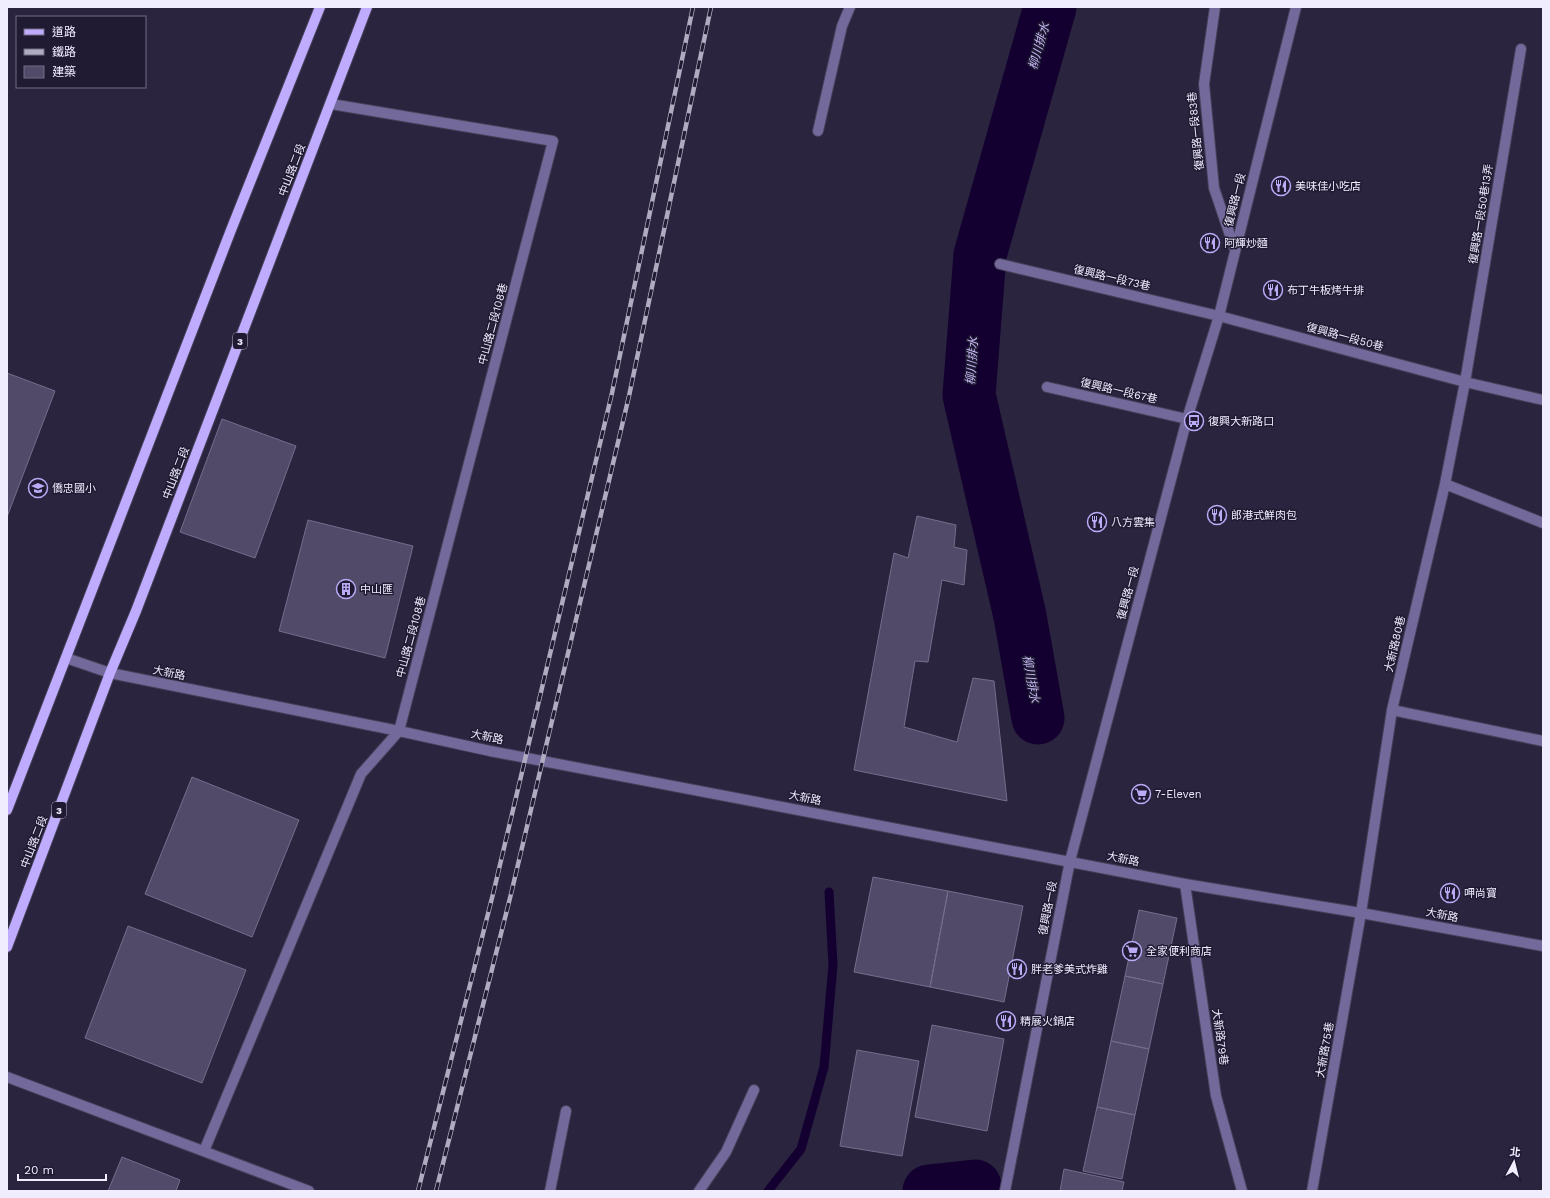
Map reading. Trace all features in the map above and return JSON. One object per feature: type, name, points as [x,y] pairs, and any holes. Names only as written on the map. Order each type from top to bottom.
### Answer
[{"type":"main road","points":[[7,810],[231,230],[320,7]]},
{"type":"main road","name":"中山路二段","points":[[7,947],[110,673],[136,611],[367,7]]},
{"type":"street","points":[[818,131],[842,26],[850,7]]},
{"type":"street","name":"復興路一段83巷","points":[[1215,7],[1204,84],[1214,188],[1235,250]]},
{"type":"street","name":"復興路一段","points":[[1005,1191],[1070,861],[1187,418],[1219,316],[1296,7]]},
{"type":"street","name":"復興路一段50巷13弄","points":[[1465,382],[1521,49]]},
{"type":"street","name":"中山路二段108巷","points":[[331,104],[553,141],[399,730]]},
{"type":"street","name":"復興路一段73巷","points":[[1000,264],[1219,316]]},
{"type":"street","name":"復興路一段50巷","points":[[1219,316],[1465,382],[1543,400]]},
{"type":"street","name":"大新路80巷","points":[[1361,913],[1392,710],[1445,484],[1465,382]]},
{"type":"street","name":"復興路一段67巷","points":[[1047,387],[1187,418]]},
{"type":"street","points":[[1445,484],[1543,523]]},
{"type":"street","name":"大新路","points":[[66,658],[110,673],[399,730],[490,751],[1185,884],[1361,913],[1543,946]]},
{"type":"street","points":[[1392,710],[1543,741]]},
{"type":"street","points":[[204,1151],[361,774],[399,730]]},
{"type":"street","name":"大新路79巷","points":[[1185,884],[1216,1096],[1242,1191]]},
{"type":"street","name":"大新路75巷","points":[[1312,1191],[1361,913]]},
{"type":"street","points":[[7,1077],[309,1191]]},
{"type":"street","points":[[699,1191],[726,1152],[754,1090]]},
{"type":"street","points":[[550,1191],[566,1111]]},
{"type":"building","points":[[7,373],[55,391],[7,517]]},
{"type":"building","points":[[222,419],[296,446],[255,558],[180,532]]},
{"type":"building","points":[[917,516],[956,525],[954,547],[967,550],[964,585],[942,580],[928,662],[915,661],[904,727],[957,742],[973,678],[994,681],[1007,801],[854,770],[894,553],[908,558]]},
{"type":"building","name":"中山匯","points":[[308,520],[413,546],[385,658],[279,631]]},
{"type":"building","points":[[192,777],[299,820],[252,937],[145,894]]},
{"type":"building","points":[[873,877],[948,891],[930,987],[854,972]]},
{"type":"building","points":[[948,891],[1023,906],[1004,1002],[930,987]]},
{"type":"building","points":[[1139,910],[1177,918],[1163,984],[1125,976]]},
{"type":"building","points":[[128,926],[246,970],[202,1083],[85,1038]]},
{"type":"building","points":[[1125,976],[1163,984],[1149,1049],[1111,1041]]},
{"type":"building","points":[[932,1025],[1004,1039],[987,1131],[915,1117]]},
{"type":"building","points":[[1111,1041],[1149,1049],[1135,1115],[1097,1107]]},
{"type":"building","points":[[857,1050],[919,1061],[902,1156],[840,1146]]},
{"type":"building","points":[[1097,1107],[1135,1115],[1122,1179],[1083,1171]]},
{"type":"building","points":[[122,1157],[180,1180],[176,1191],[108,1191]]},
{"type":"building","points":[[1064,1169],[1124,1182],[1122,1191],[1060,1191]]},
{"type":"waterway","name":"柳川排水","points":[[1038,718],[1020,616],[969,395],[980,255],[1050,7]]},
{"type":"waterway","points":[[768,1191],[801,1149],[824,1067],[833,965],[829,892]]},
{"type":"waterway","name":"柳川排水","points":[[929,1191],[975,1186]]},
{"type":"railway","points":[[418,1191],[494,890],[612,393],[693,7]]},
{"type":"railway","points":[[436,1191],[511,894],[629,396],[711,7]]},
{"type":"place","name":"美味佳小吃店","points":[[1281,186]]},
{"type":"place","name":"阿輝炒麵","points":[[1210,243]]},
{"type":"place","name":"布丁牛板烤牛排","points":[[1273,290]]},
{"type":"place","name":"復興大新路口","points":[[1194,421]]},
{"type":"place","name":"僑忠國小","points":[[38,488]]},
{"type":"place","name":"郎港式鮮肉包","points":[[1217,515]]},
{"type":"place","name":"八方雲集","points":[[1097,522]]},
{"type":"place","name":"中山匯","points":[[346,589]]},
{"type":"place","name":"7-Eleven","points":[[1141,794]]},
{"type":"place","name":"呷尚寶","points":[[1450,893]]},
{"type":"place","name":"全家便利商店","points":[[1132,951]]},
{"type":"place","name":"胖老爹美式炸雞","points":[[1017,969]]},
{"type":"place","name":"精展火鍋店","points":[[1006,1021]]}]
